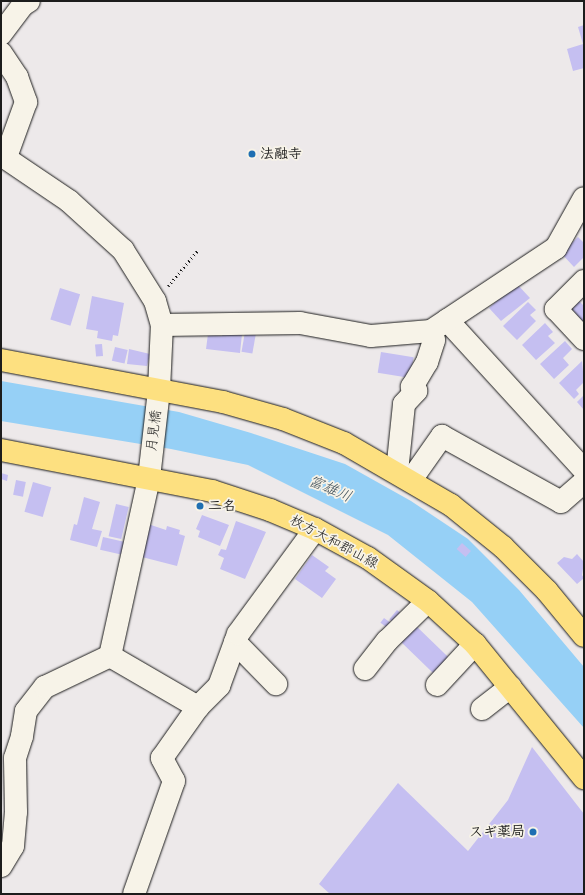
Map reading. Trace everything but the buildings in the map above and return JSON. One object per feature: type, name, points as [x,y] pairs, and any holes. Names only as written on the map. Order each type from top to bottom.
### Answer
[{"type":"main road","points":[[1,360],[158,395],[223,402],[283,419],[344,443],[404,476],[451,505],[503,547],[547,591],[584,636]]},
{"type":"main road","name":"枚方大和郡山線","points":[[1,450],[150,470],[270,510],[315,529],[368,558],[428,601],[475,644],[584,778]]},
{"type":"street","points":[[1,34],[23,4],[29,1]]},
{"type":"street","points":[[1,53],[17,77],[26,102],[4,156]]},
{"type":"street","name":"月見橋","points":[[4,156],[69,201],[123,250],[155,301],[162,325],[158,395],[150,470],[110,656]]},
{"type":"street","points":[[162,325],[300,323],[371,336],[439,325],[556,248],[584,198]]},
{"type":"street","points":[[584,281],[556,309],[584,339]]},
{"type":"street","points":[[439,325],[584,470]]},
{"type":"street","points":[[404,476],[404,404],[416,391],[412,387],[427,362],[439,325]]},
{"type":"street","points":[[404,476],[442,436],[561,502],[584,482]]},
{"type":"street","points":[[134,894],[174,781],[162,758],[198,707],[219,686],[238,634],[315,529]]},
{"type":"street","points":[[365,669],[387,641],[428,601]]},
{"type":"street","points":[[235,642],[276,684]]},
{"type":"street","points":[[437,685],[475,644]]},
{"type":"street","points":[[1,866],[13,846],[16,812],[8,784],[22,736],[26,711],[45,687],[110,656],[198,707]]},
{"type":"street","points":[[482,709],[510,687]]},
{"type":"path","points":[[155,301],[198,250]]},
{"type":"water","name":"富雄川","points":[[1,381],[179,412],[251,433],[345,464],[411,501],[468,539],[519,590],[584,667],[584,728],[472,602],[388,535],[248,465],[171,449],[1,421]]},
{"type":"place","name":"法融寺","points":[[252,154]]},
{"type":"place","name":"二名","points":[[200,506]]},
{"type":"place","name":"スギ薬局","points":[[533,832]]}]
